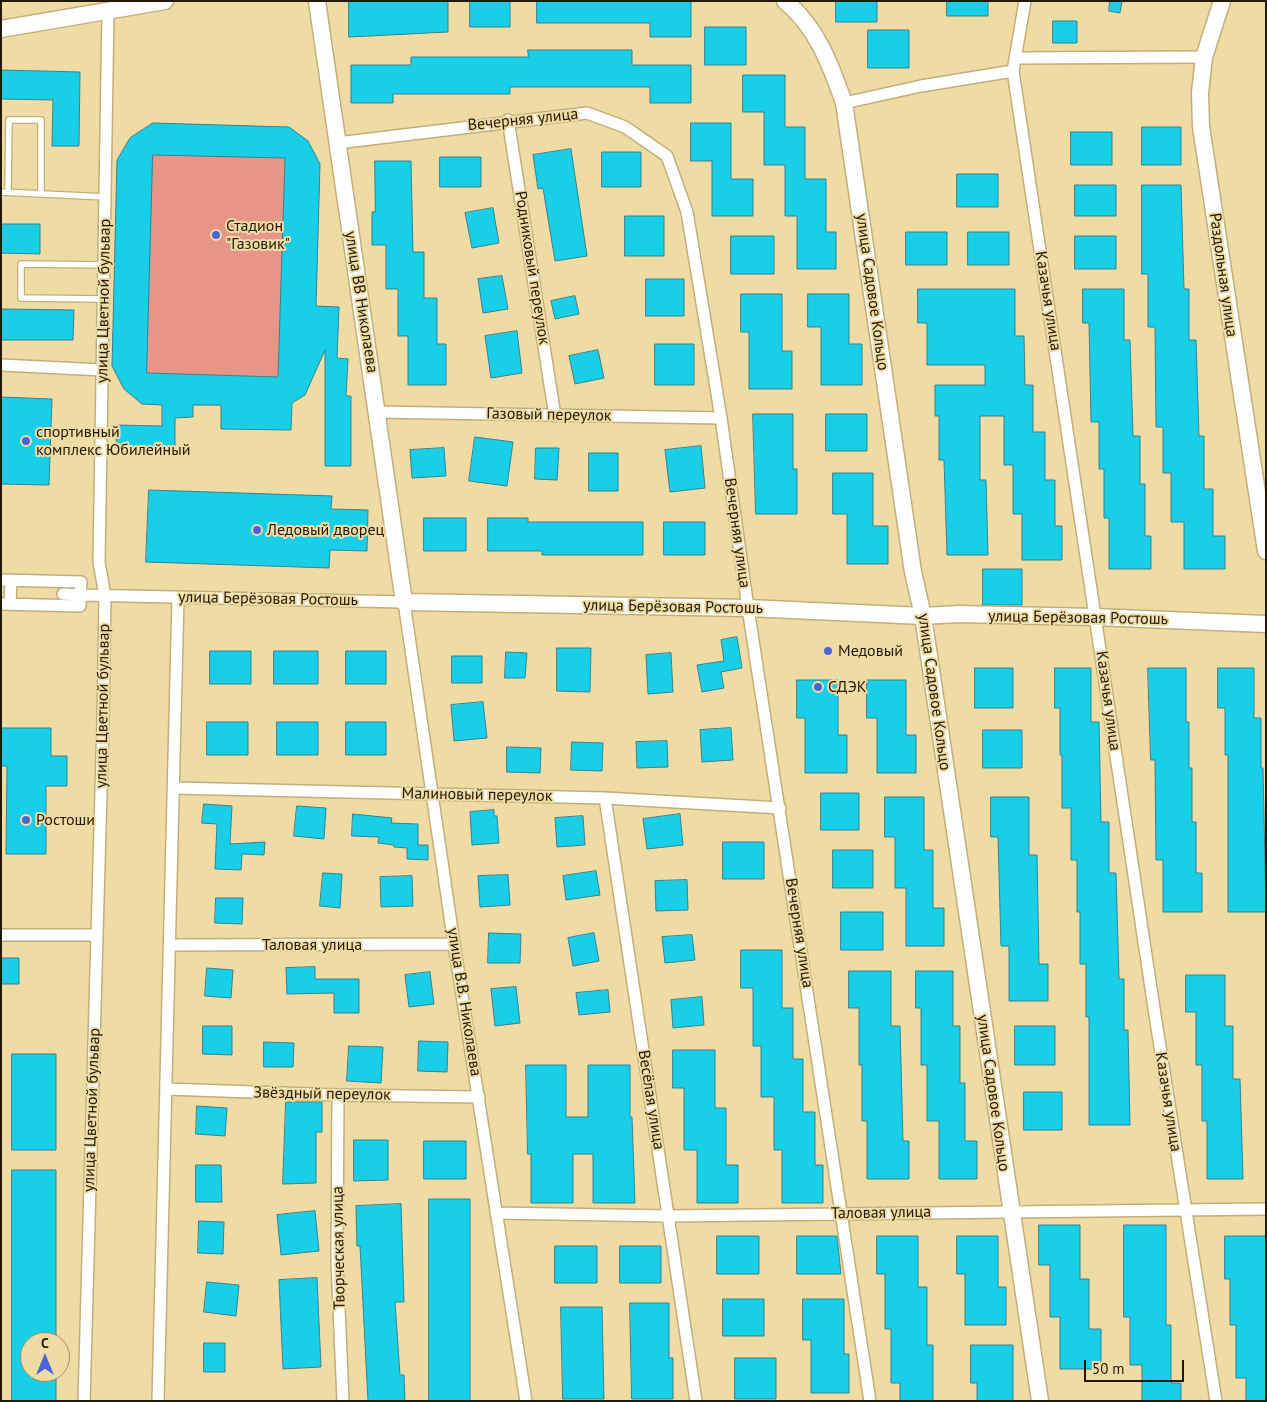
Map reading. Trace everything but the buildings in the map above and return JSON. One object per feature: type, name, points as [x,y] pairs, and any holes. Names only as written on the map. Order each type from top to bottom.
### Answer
[{"type":"street","points":[[1,29],[108,11],[135,4],[165,1]]},
{"type":"street","name":"улица ВВ Николаева","points":[[317,1],[404,602]]},
{"type":"street","name":"улица Садовое Кольцо","points":[[785,1],[793,8],[826,52],[844,103],[913,572],[923,616],[1040,1401]]},
{"type":"street","name":"Казачья улица","points":[[1025,1],[1014,71],[1185,1210],[1216,1401]]},
{"type":"street","name":"Раздольная улица","points":[[1222,1],[1204,57],[1200,93],[1201,127],[1266,551]]},
{"type":"street","name":"улица Цветной бульвар","points":[[84,1401],[105,596],[99,562],[108,11]]},
{"type":"street","points":[[1015,58],[1204,57]]},
{"type":"street","points":[[844,103],[921,86],[1014,71]]},
{"type":"street","name":"Вечерняя улица","points":[[337,143],[508,120],[587,113],[625,127],[666,156],[687,212],[721,418],[748,608],[870,1401]]},
{"type":"street","name":"Родниковый переулок","points":[[508,120],[555,416]]},
{"type":"street","points":[[1,365],[102,370]]},
{"type":"street","name":"Газовый переулок","points":[[378,412],[721,418]]},
{"type":"street","points":[[63,582],[63,600],[6,604],[6,580],[81,582],[80,595]]},
{"type":"street","name":"улица Берёзовая Ростошь","points":[[63,600],[80,595],[748,608],[923,616],[959,614],[1266,624]]},
{"type":"street","points":[[158,1401],[178,598]]},
{"type":"street","name":"улица В.В. Николаева","points":[[404,602],[454,944],[526,1401]]},
{"type":"street","name":"Малиновый переулок","points":[[174,788],[605,798],[780,808]]},
{"type":"street","name":"Весёлая улица","points":[[605,798],[696,1401]]},
{"type":"street","points":[[1,935],[97,935]]},
{"type":"street","name":"Таловая улица","points":[[170,946],[454,944]]},
{"type":"street","name":"Звёздный переулок","points":[[166,1089],[338,1095],[479,1097]]},
{"type":"street","name":"Творческая улица","points":[[338,1095],[337,1261],[343,1401]]},
{"type":"street","name":"Таловая улица","points":[[496,1213],[668,1216],[1011,1210],[1266,1209]]},
{"type":"lane","points":[[41,192],[41,120],[9,120],[4,192],[41,192],[106,197]]},
{"type":"lane","points":[[104,299],[21,298],[21,264],[105,265]]},
{"type":"shaded area","name":"Стадион \"Газовик\"","points":[[153,123],[289,127],[308,141],[319,164],[314,375],[284,407],[142,404],[124,389],[112,366],[117,160],[130,138]]},
{"type":"place","name":"Стадион \"Газовик\"","points":[[216,235]]},
{"type":"place","name":"спортивный комплекс Юбилейный","points":[[26,441]]},
{"type":"place","name":"Ледовый дворец","points":[[257,530]]},
{"type":"place","name":"Медовый","points":[[828,651]]},
{"type":"place","name":"СДЭК","points":[[818,687]]},
{"type":"place","name":"Ростоши","points":[[26,820]]}]
